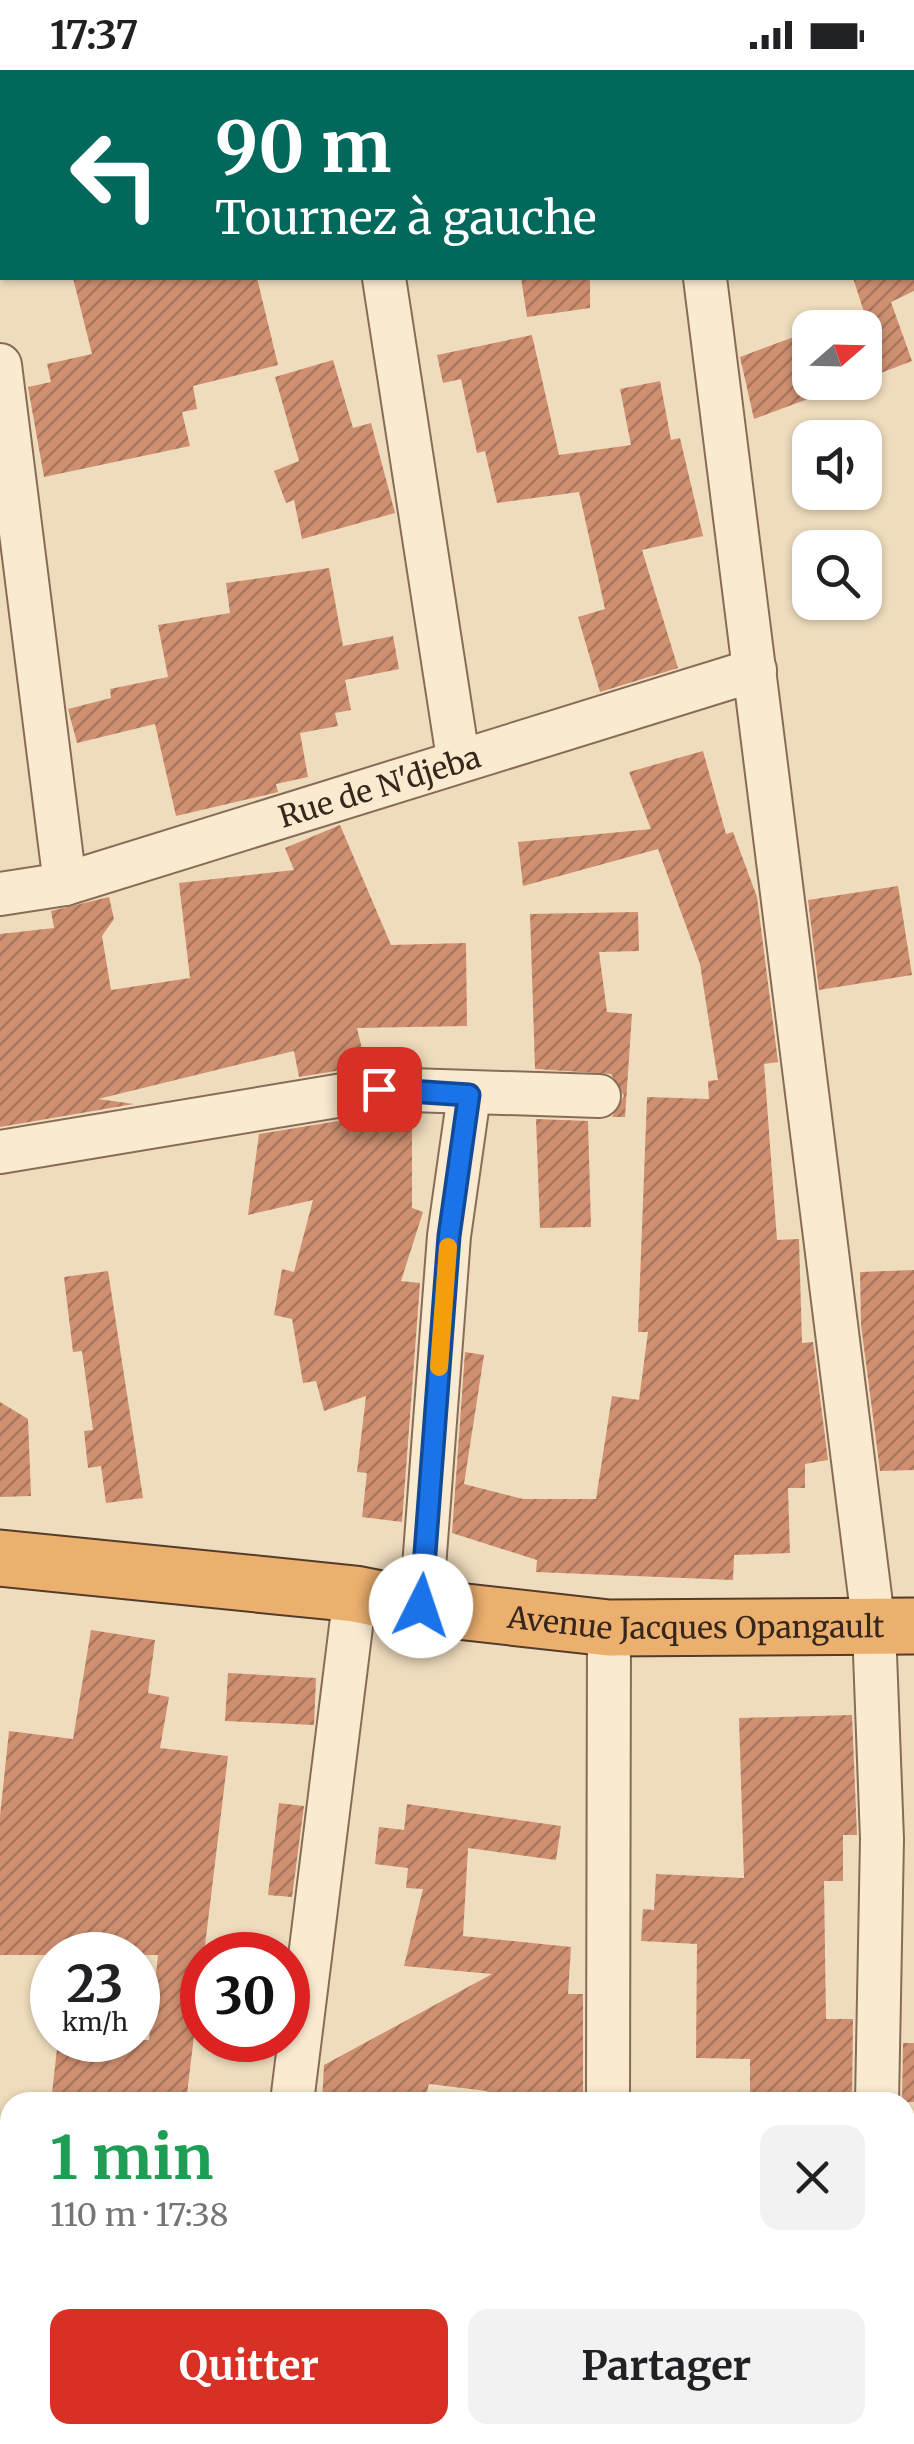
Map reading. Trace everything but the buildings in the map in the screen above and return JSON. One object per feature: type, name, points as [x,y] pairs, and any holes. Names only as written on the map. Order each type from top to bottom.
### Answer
[{"type":"highway","name":"Avenue Jacques Opangault","points":[[0,1558],[355,1594],[421,1606],[610,1628],[894,1627]]},
{"type":"street","points":[[384,280],[458,758]]},
{"type":"street","points":[[705,280],[756,670],[894,1627],[882,1839],[876,2092]]},
{"type":"street","points":[[0,365],[65,884]]},
{"type":"street","name":"Rue de N'djeba","points":[[0,894],[65,884],[458,758],[756,670]]},
{"type":"street","points":[[0,1152],[379,1089],[469,1095],[599,1096]]},
{"type":"street","points":[[421,1606],[449,1236],[469,1095]]},
{"type":"street","points":[[293,2092],[355,1594]]},
{"type":"street","points":[[608,2092],[610,1628]]},
{"type":"slow traffic","points":[[439,1367],[448,1247]]},
{"type":"route","points":[[379,1089],[469,1095],[449,1236],[421,1606]]}]
